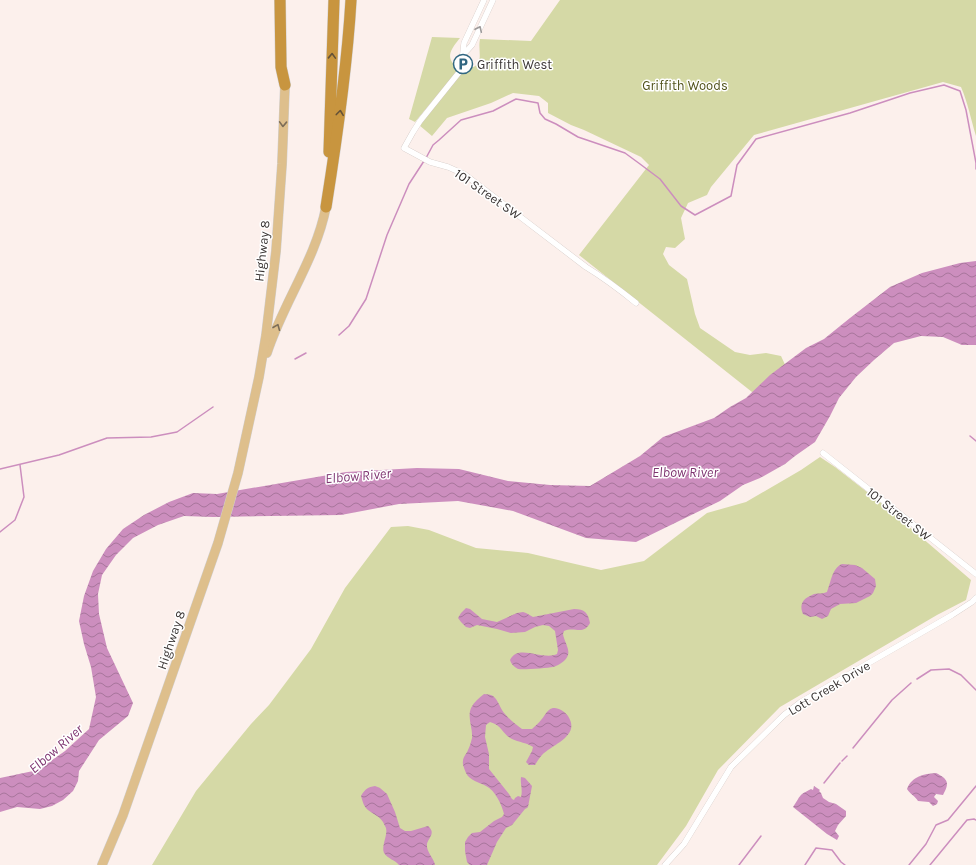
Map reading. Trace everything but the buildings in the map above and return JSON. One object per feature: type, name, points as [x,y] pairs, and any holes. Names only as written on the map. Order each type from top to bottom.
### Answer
[{"type":"highway","points":[[280,0],[281,67],[285,85]]},
{"type":"highway","points":[[285,85],[286,0]]},
{"type":"highway","points":[[326,207],[330,139],[334,0]]},
{"type":"highway","points":[[326,207],[346,70],[351,0]]},
{"type":"main road","name":"Highway 8","points":[[102,865],[123,815],[218,544],[238,473],[263,356],[276,251],[282,164],[285,85]]},
{"type":"main road","name":"Highway 8","points":[[250,418],[271,342],[314,247],[323,222],[326,207]]},
{"type":"street","points":[[463,55],[464,43],[484,0]]},
{"type":"street","points":[[463,55],[472,45],[493,0]]},
{"type":"street","name":"101 Street SW","points":[[463,55],[461,70],[420,121],[404,148],[428,161],[464,174],[586,267],[617,287],[636,303]]},
{"type":"street","name":"101 Street SW","points":[[823,453],[976,574]]},
{"type":"street","name":"Lott Creek Drive","points":[[665,865],[684,844],[731,767],[784,715],[801,702],[952,615],[976,598]]},
{"type":"green space","name":"Griffith Woods","points":[[560,0],[976,0],[976,136],[968,105],[961,87],[943,82],[754,135],[711,187],[707,195],[688,203],[681,218],[685,239],[675,248],[666,247],[663,254],[669,265],[687,279],[695,314],[700,328],[735,352],[750,355],[766,353],[781,356],[788,371],[767,404],[579,255],[649,165],[641,157],[548,113],[548,103],[539,96],[513,93],[491,103],[447,118],[432,136],[419,125],[465,69],[472,68],[479,62],[480,39],[531,41]]},
{"type":"green space","points":[[432,37],[460,38],[454,45],[450,56],[458,70],[415,122],[409,119]]},
{"type":"green space","points":[[820,457],[885,506],[971,580],[966,600],[937,615],[780,707],[718,770],[686,826],[657,865],[152,865],[196,791],[251,724],[269,705],[311,649],[345,588],[391,527],[408,526],[429,530],[476,548],[528,553],[601,570],[644,561],[707,513],[746,502],[801,470]]},
{"type":"water","name":"Elbow River","points":[[976,261],[976,345],[962,345],[943,337],[921,336],[894,343],[856,377],[839,398],[815,442],[785,464],[760,478],[743,485],[720,501],[636,542],[586,538],[513,511],[458,501],[399,504],[341,515],[184,516],[158,525],[133,538],[116,555],[102,575],[98,594],[99,614],[107,648],[133,703],[128,716],[99,740],[79,771],[78,781],[73,791],[63,800],[52,806],[40,809],[17,807],[0,812],[0,778],[38,770],[65,751],[89,729],[96,697],[91,667],[79,621],[84,596],[93,571],[106,549],[123,529],[144,515],[169,502],[193,493],[217,494],[346,472],[417,468],[459,469],[508,481],[550,485],[590,486],[640,456],[663,437],[714,418],[746,398],[770,375],[806,348],[824,339],[890,287],[922,273],[960,263]]},
{"type":"water","points":[[842,564],[855,565],[862,568],[875,579],[876,586],[873,593],[856,603],[840,604],[831,609],[828,616],[822,619],[816,616],[810,617],[803,614],[801,607],[804,600],[814,594],[827,592],[834,572]]},
{"type":"water","points":[[466,608],[470,609],[482,619],[497,622],[517,613],[523,612],[533,617],[578,609],[585,612],[590,623],[585,629],[582,630],[572,629],[564,631],[563,634],[568,648],[568,655],[560,664],[553,667],[518,669],[511,663],[510,660],[514,655],[519,653],[525,652],[545,656],[557,654],[558,650],[555,631],[549,626],[543,625],[525,632],[511,633],[477,625],[470,628],[466,627],[458,618]]},
{"type":"water","points":[[484,694],[489,694],[495,698],[502,711],[522,729],[532,729],[548,711],[557,708],[568,716],[571,723],[571,729],[564,739],[542,755],[535,765],[529,765],[526,762],[533,747],[512,739],[500,728],[490,722],[486,725],[485,737],[489,754],[489,769],[514,800],[518,796],[521,797],[521,777],[525,778],[532,786],[528,807],[512,825],[506,828],[497,842],[487,865],[470,865],[467,862],[465,851],[465,842],[468,837],[472,833],[480,832],[504,814],[502,806],[495,794],[486,786],[470,778],[466,773],[463,764],[472,738],[470,719],[471,708]]},
{"type":"water","points":[[936,773],[943,777],[947,782],[947,787],[943,795],[936,794],[934,797],[938,801],[937,804],[933,806],[929,802],[918,801],[907,789],[909,785],[919,776]]},
{"type":"water","points":[[375,786],[387,794],[400,828],[405,831],[411,831],[428,826],[430,828],[432,833],[427,847],[435,865],[399,865],[387,857],[383,850],[386,828],[381,819],[366,808],[361,796],[367,789]]},
{"type":"water","points":[[814,786],[820,790],[819,791],[823,798],[846,811],[846,816],[835,831],[839,836],[837,840],[827,834],[793,807],[803,793],[811,789],[813,790]]},
{"type":"waterway","points":[[426,158],[433,145],[461,120],[493,111],[516,99],[538,103],[540,113],[545,119],[578,137],[625,153],[660,179],[681,206],[695,215],[731,196],[737,165],[756,139],[850,113],[910,93],[944,85],[960,91],[966,110],[976,169]]},
{"type":"waterway","points":[[339,335],[349,326],[366,299],[387,235],[409,184],[424,161]]},
{"type":"waterway","points":[[295,359],[306,353]]},
{"type":"waterway","points":[[0,469],[59,455],[107,438],[151,437],[177,432],[213,407]]},
{"type":"waterway","points":[[970,436],[976,441]]},
{"type":"waterway","points":[[0,532],[15,520],[24,497],[20,465]]},
{"type":"waterway","points":[[917,679],[931,670],[949,669],[961,675],[976,690]]},
{"type":"waterway","points":[[853,748],[892,700],[911,683]]},
{"type":"waterway","points":[[842,761],[847,756]]},
{"type":"waterway","points":[[824,783],[840,763]]},
{"type":"waterway","points":[[909,865],[926,844],[936,825],[948,820],[976,786]]},
{"type":"waterway","points":[[930,865],[967,820],[976,820]]},
{"type":"waterway","points":[[739,865],[761,836]]},
{"type":"waterway","points":[[805,865],[816,848],[832,850],[845,865]]},
{"type":"place","name":"Griffith West","points":[[463,64]]}]
